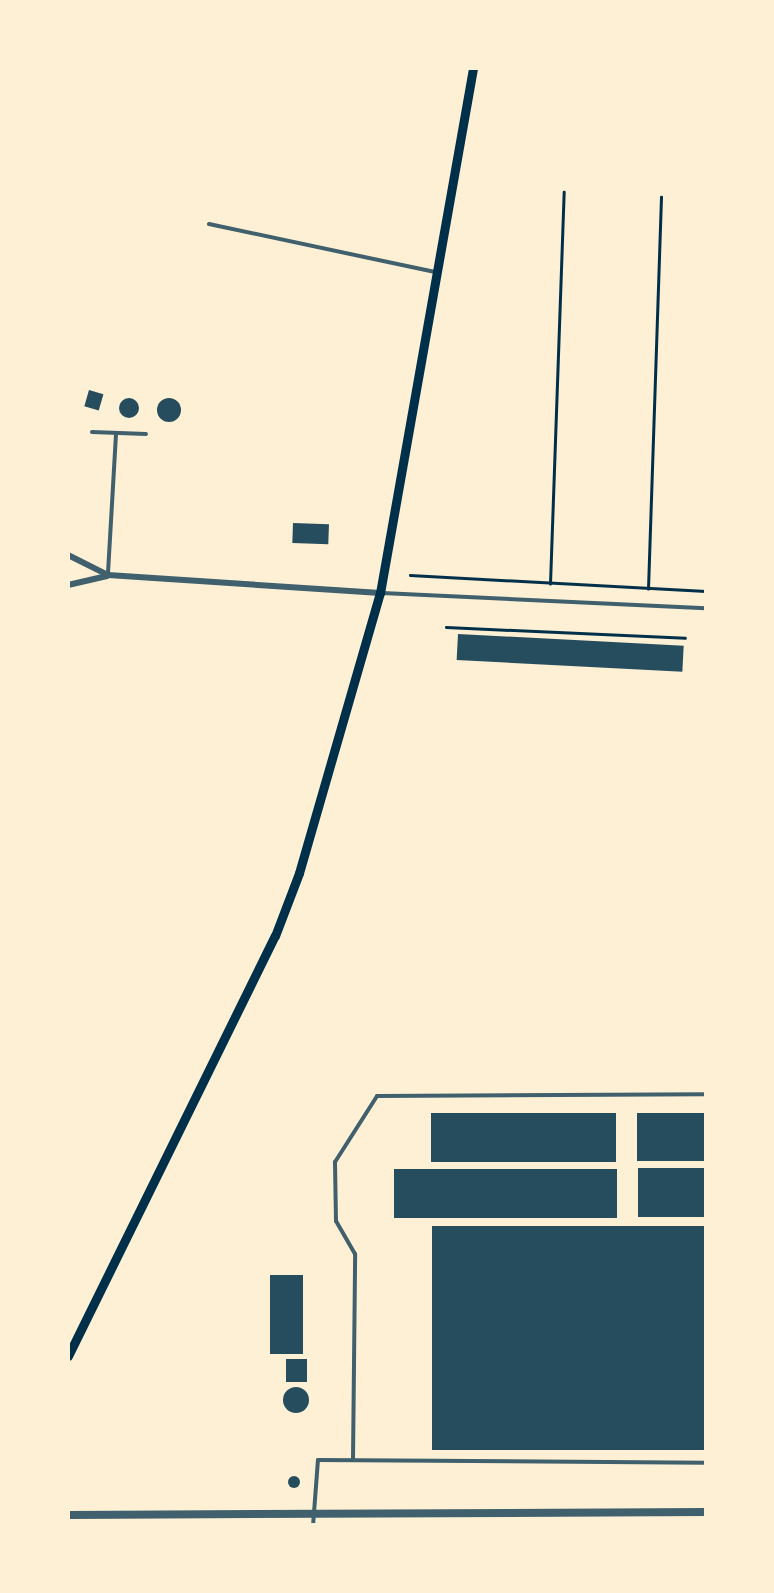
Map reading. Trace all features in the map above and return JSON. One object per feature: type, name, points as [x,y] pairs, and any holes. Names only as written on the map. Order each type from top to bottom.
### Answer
[{"type":"main road","points":[[68,1356],[276,936],[380,593],[473,68]]},
{"type":"street","points":[[68,555],[108,575]]},
{"type":"street","points":[[68,584],[108,575],[380,593]]},
{"type":"street","points":[[68,1515],[706,1512]]},
{"type":"lane","points":[[209,224],[438,272]]},
{"type":"lane","points":[[92,432],[146,434]]},
{"type":"lane","points":[[108,575],[116,433]]},
{"type":"lane","points":[[380,593],[706,608]]},
{"type":"lane","points":[[353,1460],[355,1254],[336,1221],[335,1162],[377,1096],[706,1094]]},
{"type":"lane","points":[[314,1526],[318,1460],[706,1462]]},
{"type":"path","points":[[550,584],[564,192]]},
{"type":"path","points":[[648,589],[661,197]]},
{"type":"path","points":[[410,575],[706,591]]},
{"type":"path","points":[[446,626],[685,638]]},
{"type":"building","points":[[89,390],[103,394],[99,410],[84,406]]},
{"type":"building","points":[[125,398],[133,398],[139,408],[133,418],[125,418],[119,412],[119,404]]},
{"type":"building","points":[[169,398],[178,401],[178,419],[169,422],[160,419],[157,410],[160,401]]},
{"type":"building","points":[[293,523],[329,524],[328,544],[292,543]]},
{"type":"building","points":[[458,634],[684,646],[682,672],[457,660]]},
{"type":"building","points":[[431,1113],[616,1113],[616,1162],[431,1162]]},
{"type":"building","points":[[637,1113],[706,1113],[706,1161],[637,1161]]},
{"type":"building","points":[[638,1168],[706,1168],[706,1217],[638,1217]]},
{"type":"building","points":[[394,1169],[617,1169],[617,1218],[394,1218]]},
{"type":"building","points":[[432,1226],[706,1226],[706,1450],[432,1450]]},
{"type":"building","points":[[270,1275],[303,1275],[303,1354],[270,1354]]},
{"type":"building","points":[[286,1359],[307,1359],[307,1382],[286,1382]]},
{"type":"building","points":[[296,1387],[305,1391],[309,1400],[305,1409],[296,1413],[287,1409],[283,1400],[287,1391]]},
{"type":"building","points":[[289,1477],[299,1477],[299,1487],[289,1487]]}]
